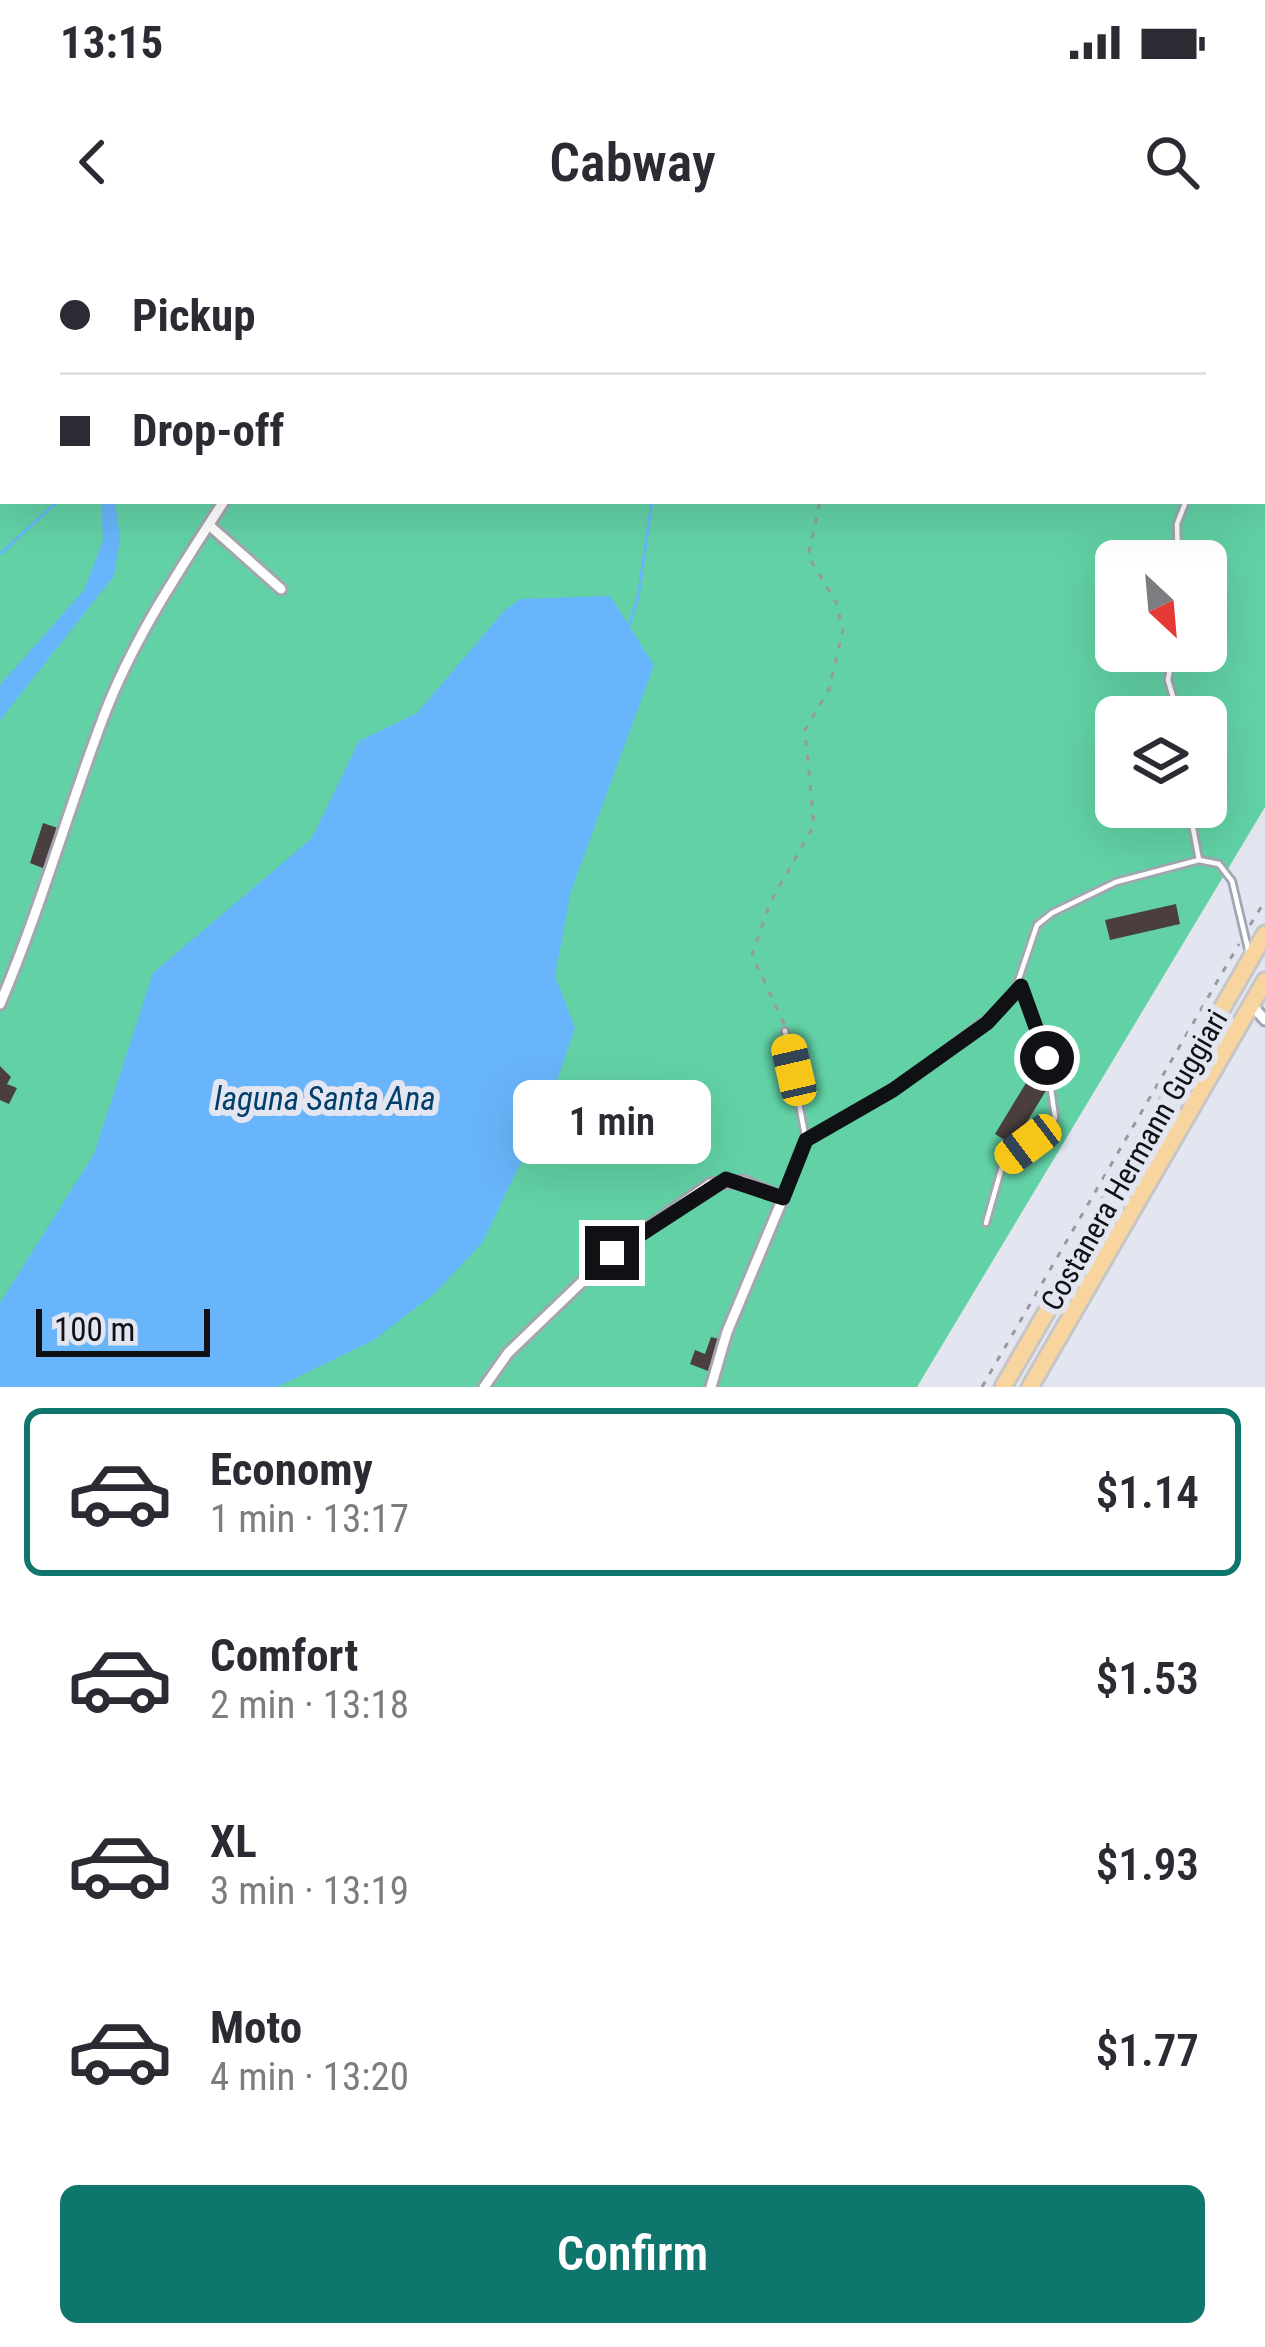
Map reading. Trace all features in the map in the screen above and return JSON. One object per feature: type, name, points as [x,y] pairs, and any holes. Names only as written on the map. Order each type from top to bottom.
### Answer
[{"type":"highway","name":"Costanera Hermann Guggiari","points":[[1003,1387],[1265,934]]},
{"type":"highway","name":"Costanera Hermann Guggiari","points":[[1030,1387],[1265,981]]},
{"type":"street","points":[[0,1004],[38,918],[104,716],[150,616],[222,504]]},
{"type":"street","points":[[208,525],[281,589]]},
{"type":"street","points":[[1251,1004],[1265,1020]]},
{"type":"street","points":[[484,1387],[508,1353],[612,1253],[710,1184],[743,1181],[783,1198],[727,1332],[711,1387]]},
{"type":"lane","points":[[1177,540],[1177,524],[1185,504]]},
{"type":"lane","points":[[1193,828],[1199,860]]},
{"type":"lane","points":[[806,1140],[893,1090],[987,1023],[1021,986],[1030,939],[1052,913],[1116,882],[1199,860],[1219,864],[1232,881],[1250,959]]},
{"type":"lane","points":[[986,1222],[1003,1163],[1052,1126],[1055,1117],[1045,1048],[1021,986]]},
{"type":"lane","points":[[783,1198],[806,1140],[785,1031]]},
{"type":"path","points":[[785,1031],[752,955],[762,919],[814,825],[805,730],[829,689],[843,631],[836,602],[808,556],[819,504]]},
{"type":"path","points":[[982,1387],[1265,901]]},
{"type":"green space","points":[[0,504],[1265,504],[1265,807],[917,1387],[0,1387]]},
{"type":"water","points":[[101,504],[115,504],[120,538],[114,576],[0,720],[0,685],[84,590],[103,541]]},
{"type":"water","name":"laguna Santa Ana","points":[[610,596],[654,665],[571,891],[555,976],[575,1028],[548,1107],[482,1243],[435,1293],[374,1340],[277,1387],[0,1387],[0,1303],[94,1154],[153,973],[312,838],[359,741],[417,713],[505,610],[520,599]]},
{"type":"building","points":[[43,823],[61,829],[45,869],[30,863]]},
{"type":"building","points":[[1176,904],[1180,924],[1110,940],[1105,920]]},
{"type":"building","points":[[0,1066],[11,1077],[7,1084],[17,1088],[9,1104],[0,1100]]},
{"type":"building","points":[[1029,1078],[1047,1089],[1013,1145],[995,1134]]},
{"type":"building","points":[[711,1337],[719,1339],[708,1371],[690,1364],[695,1350],[705,1354]]},
{"type":"waterway","points":[[0,554],[55,504]]},
{"type":"waterway","points":[[628,628],[638,598],[652,504]]},
{"type":"route","points":[[612,1253],[710,1184],[743,1181],[783,1198],[806,1140],[893,1090],[987,1023],[1021,986],[1047,1058]]}]
